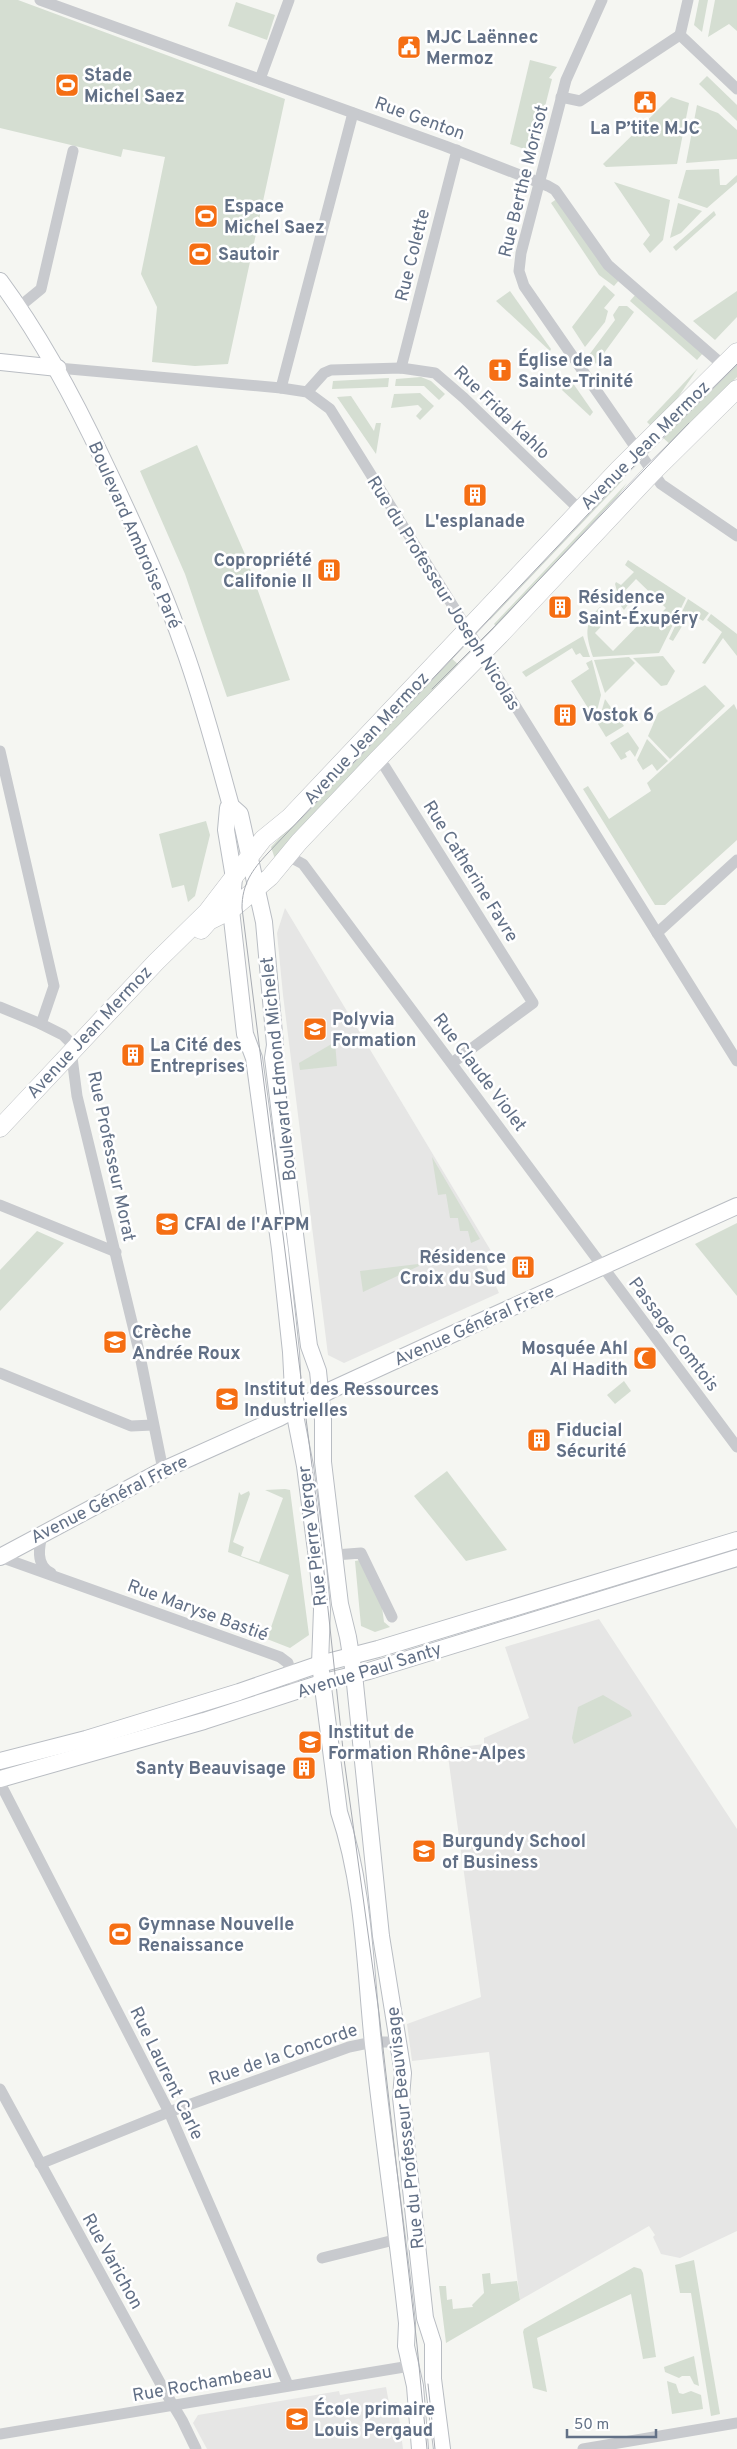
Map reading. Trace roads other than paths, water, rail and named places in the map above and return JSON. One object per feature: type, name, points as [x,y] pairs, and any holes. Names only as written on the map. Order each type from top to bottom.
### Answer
[{"type":"main road","name":"Avenue Jean Mermoz","points":[[0,1143],[156,962],[206,912],[263,839],[290,817],[369,736],[466,629],[580,510],[632,443],[669,422],[737,352]]},
{"type":"main road","name":"Avenue Jean Mermoz","points":[[0,1128],[73,1058],[209,920],[231,910],[257,890],[299,842],[377,760],[652,473],[737,389]]},
{"type":"street","name":"Rue Genton","points":[[40,0],[539,181],[555,190],[608,264],[724,366]]},
{"type":"street","points":[[260,79],[289,0]]},
{"type":"street","name":"Rue Berthe Morisot","points":[[602,0],[566,80],[561,97],[521,253],[520,271],[522,280],[661,484],[737,536]]},
{"type":"street","points":[[561,97],[580,101],[680,35],[688,0]]},
{"type":"street","points":[[680,35],[737,89]]},
{"type":"street","points":[[281,388],[353,113]]},
{"type":"street","name":"Rue Colette","points":[[401,368],[456,150]]},
{"type":"street","points":[[19,307],[41,289],[73,151]]},
{"type":"street","name":"Boulevard Ambroise Paré","points":[[0,281],[58,368],[129,514],[184,646],[231,806],[240,814],[249,856]]},
{"type":"street","name":"Rue du Professeur Joseph Nicolas","points":[[0,362],[281,388],[307,392],[330,410],[737,1061]]},
{"type":"street","name":"Rue Frida Kahlo","points":[[307,392],[324,373],[331,370],[401,368],[427,370],[443,379],[580,510]]},
{"type":"street","points":[[0,751],[54,986],[41,1024]]},
{"type":"street","name":"Rue Catherine Favre","points":[[377,760],[385,767],[533,1003],[452,1064]]},
{"type":"street","name":"Boulevard Ambroise Paré","points":[[231,806],[228,808],[226,830],[234,878]]},
{"type":"street","name":"Boulevard Edmond Michelet","points":[[249,856],[264,922],[275,1038],[273,1058],[309,1346],[318,1371],[321,1396]]},
{"type":"street","name":"Rue Claude Violet","points":[[288,856],[303,864],[602,1267]]},
{"type":"street","points":[[657,933],[737,860]]},
{"type":"street","name":"Boulevard Edmond Michelet","points":[[234,878],[231,910],[245,1034],[254,1058],[280,1249],[291,1352],[294,1410]]},
{"type":"street","name":"Rue Professeur Morat","points":[[0,1007],[41,1024],[63,1035],[70,1042],[77,1096],[116,1252],[163,1470]]},
{"type":"street","points":[[0,1205],[116,1252]]},
{"type":"street","name":"Avenue Général Frère","points":[[0,1557],[43,1532],[163,1470],[737,1206]]},
{"type":"street","name":"Passage Comtois","points":[[602,1267],[737,1447]]},
{"type":"street","points":[[0,1373],[131,1426],[153,1425]]},
{"type":"street","name":"Rue Pierre Verger","points":[[321,1396],[324,1420],[323,1462],[340,1604],[351,1657]]},
{"type":"street","name":"Rue Pierre Verger","points":[[294,1410],[305,1466],[318,1566],[322,1609],[320,1664]]},
{"type":"street","name":"Rue Maryse Bastié","points":[[43,1532],[39,1547],[44,1570],[68,1582]]},
{"type":"street","name":"Avenue Paul Santy","points":[[0,1761],[86,1739],[320,1664],[351,1657],[463,1624],[737,1540]]},
{"type":"street","name":"Rue Pierre Verger","points":[[335,1555],[361,1554],[392,1617]]},
{"type":"street","name":"Rue Maryse Bastié","points":[[0,1557],[280,1657],[288,1663],[292,1673]]},
{"type":"street","name":"Avenue Paul Santy","points":[[0,1781],[204,1721],[324,1682],[737,1558]]},
{"type":"street","points":[[462,1642],[460,1635],[463,1624]]},
{"type":"street","name":"Rue du Professeur Beauvisage","points":[[351,1657],[381,1936],[403,2073],[401,2097],[425,2318],[433,2343],[433,2378],[442,2449]]},
{"type":"street","name":"Rue du Professeur Beauvisage","points":[[320,1664],[324,1682],[339,1812],[346,1833],[360,1914],[373,2042],[398,2238],[407,2323],[406,2346],[415,2386],[420,2449]]},
{"type":"street","points":[[292,1673],[296,1691]]},
{"type":"street","name":"Rue Laurent Carle","points":[[0,1781],[169,2112],[288,2385]]},
{"type":"street","name":"Rue de la Concorde","points":[[40,2164],[169,2112],[349,2047],[373,2042],[399,2042]]},
{"type":"street","name":"Rue Varichon","points":[[0,2089],[196,2449]]},
{"type":"street","points":[[322,2258],[398,2238]]},
{"type":"street","name":"Rue Rochambeau","points":[[0,2434],[174,2406],[288,2385],[404,2368],[410,2364]]},
{"type":"street","points":[[583,2449],[737,2423]]},
{"type":"tram line","points":[[427,2449],[379,2013],[344,1759],[317,1506],[242,899],[249,878],[268,853],[624,476],[737,364]]},
{"type":"tram line","points":[[432,689],[689,423]]},
{"type":"tram line","points":[[428,2384],[435,2449]]},
{"type":"place","name":"MJC Laënnec Mermoz","points":[[409,47]]},
{"type":"place","name":"Stade Michel Saez","points":[[67,85]]},
{"type":"place","name":"La P’tite MJC","points":[[645,102]]},
{"type":"place","name":"Espace Michel Saez","points":[[206,216]]},
{"type":"place","name":"Sautoir","points":[[200,254]]},
{"type":"place","name":"Église de la Sainte-Trinité","points":[[500,370]]},
{"type":"place","name":"L'esplanade","points":[[475,495]]},
{"type":"place","name":"Copropriété Califonie II","points":[[329,570]]},
{"type":"place","name":"Résidence Saint-Éxupéry","points":[[560,607]]},
{"type":"place","name":"Vostok 6","points":[[565,715]]},
{"type":"place","name":"Polyvia Formation","points":[[315,1029]]},
{"type":"place","name":"La Cité des Entreprises","points":[[133,1055]]},
{"type":"place","name":"CFAI de l'AFPM","points":[[167,1224]]},
{"type":"place","name":"Résidence Croix du Sud","points":[[523,1267]]},
{"type":"place","name":"Crèche Andrée Roux","points":[[115,1342]]},
{"type":"place","name":"Mosquée Ahl Al Hadith","points":[[645,1358]]},
{"type":"place","name":"Institut des Ressources Industrielles","points":[[227,1399]]},
{"type":"place","name":"Fiducial Sécurité","points":[[539,1440]]},
{"type":"place","name":"Institut de Formation Rhône-Alpes","points":[[310,1742]]},
{"type":"place","name":"Santy Beauvisage","points":[[304,1768]]},
{"type":"place","name":"Burgundy School of Business","points":[[424,1851]]},
{"type":"place","name":"Gymnase Nouvelle Renaissance","points":[[120,1934]]},
{"type":"place","name":"École primaire Louis Pergaud","points":[[297,2419]]}]
